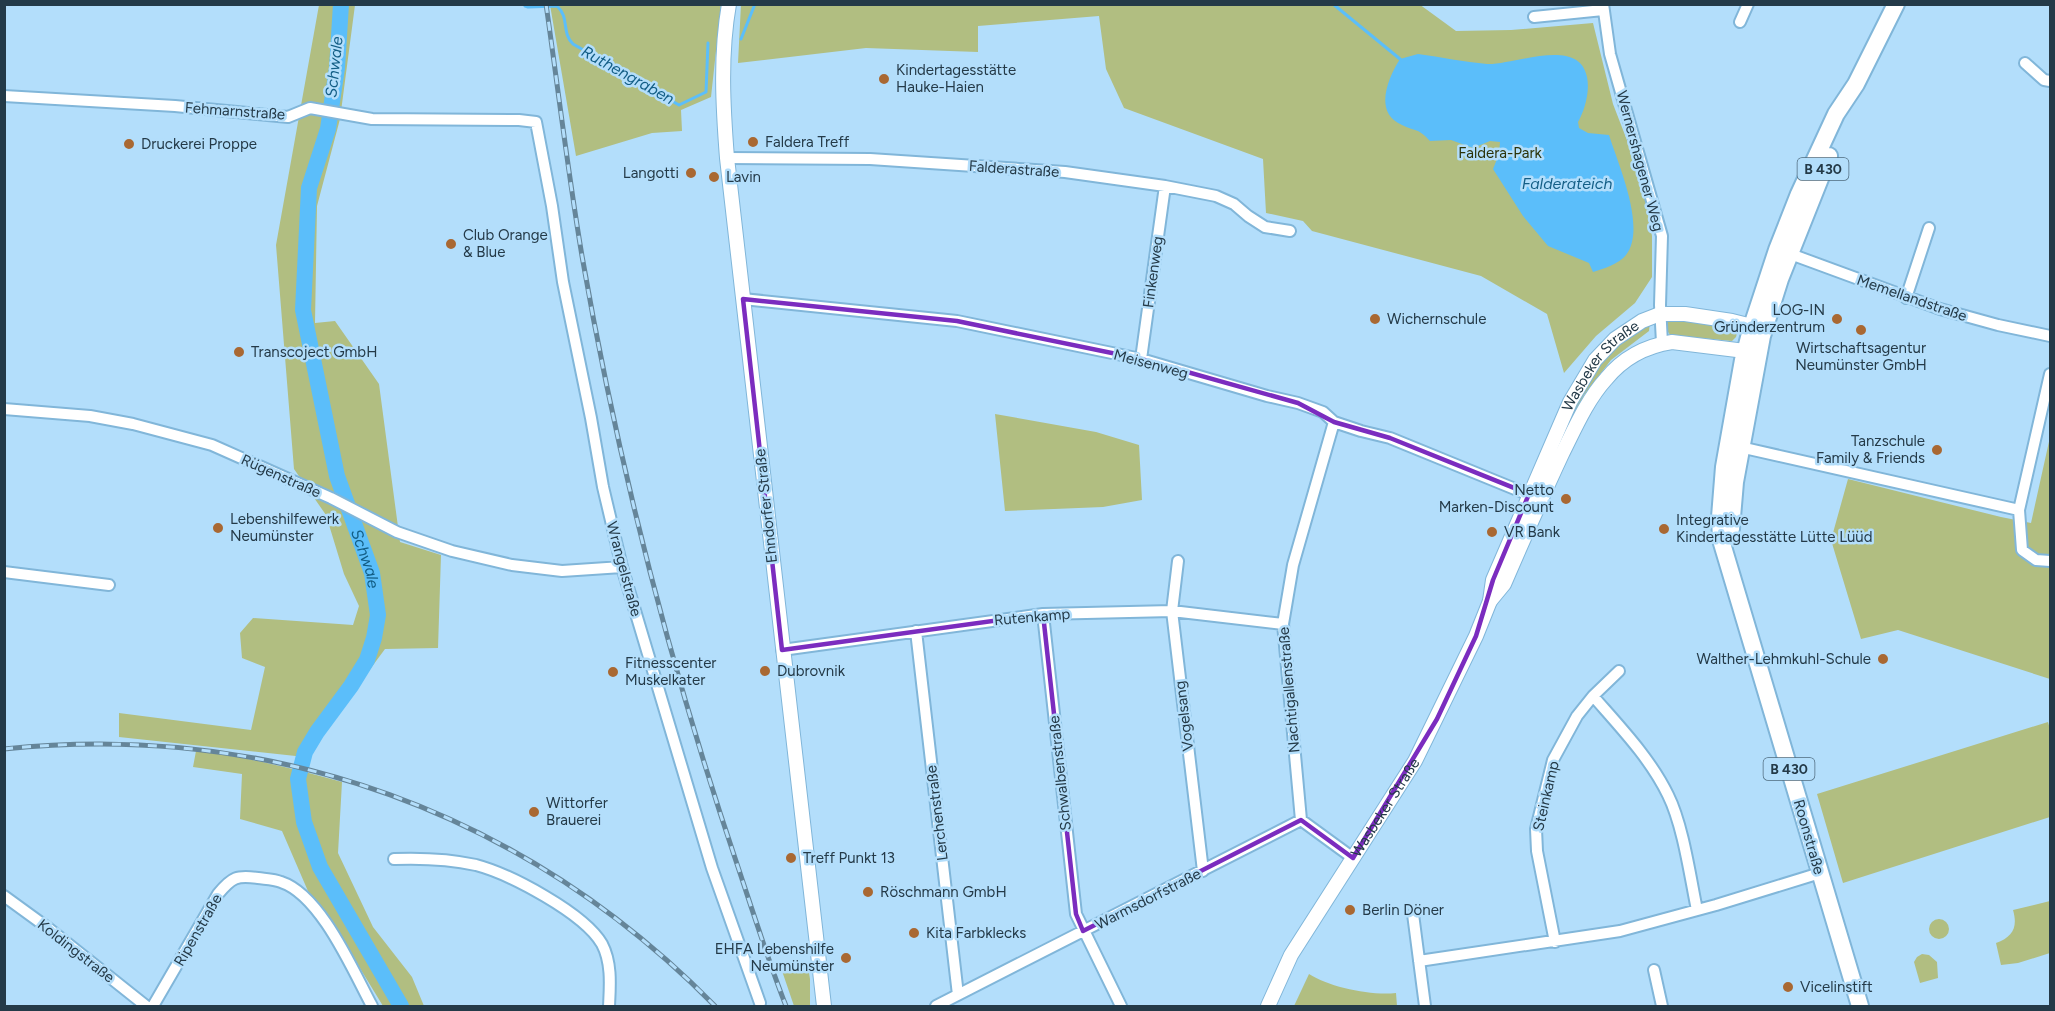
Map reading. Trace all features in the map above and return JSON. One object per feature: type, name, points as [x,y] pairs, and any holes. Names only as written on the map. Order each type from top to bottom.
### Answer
[{"type":"main road","name":"B 430","points":[[1755,339],[1784,252],[1799,194],[1836,114],[1856,84],[1896,4]]},
{"type":"main road","name":"Roonstraße","points":[[1730,563],[1735,482],[1755,339]]},
{"type":"main road","name":"Roonstraße","points":[[1755,339],[1724,467],[1720,517],[1721,540],[1730,563],[1860,1006]]},
{"type":"street","name":"Ehndorfer Straße","points":[[729,4],[724,52],[723,102],[727,158],[824,1006]]},
{"type":"street","points":[[1740,22],[1748,4]]},
{"type":"street","name":"Wernershagener Weg","points":[[1534,17],[1603,7],[1610,54],[1662,237],[1660,314]]},
{"type":"street","points":[[2025,63],[2044,80],[2050,81]]},
{"type":"street","name":"Fehmarnstraße","points":[[4,96],[175,106],[288,117],[310,108],[318,108],[372,119],[536,122]]},
{"type":"street","name":"Wrangelstraße","points":[[536,122],[563,282],[603,487],[622,567],[712,868],[760,1003]]},
{"type":"street","name":"Falderastraße","points":[[727,158],[870,159],[1065,172],[1166,186],[1216,196],[1234,204],[1265,227],[1290,231]]},
{"type":"street","name":"Finkenweg","points":[[1141,359],[1166,186]]},
{"type":"street","points":[[1906,298],[1929,228]]},
{"type":"street","name":"Memellandstraße","points":[[1784,252],[1906,298],[1998,325],[2050,336]]},
{"type":"street","name":"Meisenweg","points":[[743,299],[957,321],[1141,359],[1298,403],[1323,412],[1334,422],[1390,438],[1535,497]]},
{"type":"street","name":"Wasbeker Straße","points":[[1268,1006],[1292,955],[1415,761],[1455,681],[1490,601],[1504,584],[1570,402],[1581,380],[1595,360],[1616,339],[1642,321],[1660,314],[1685,314],[1755,339]]},
{"type":"street","name":"Wasbeker Straße","points":[[1660,314],[1662,343]]},
{"type":"street","name":"Wasbeker Straße","points":[[1535,497],[1585,408],[1606,379],[1625,361],[1645,348],[1662,343],[1755,339]]},
{"type":"street","points":[[2050,374],[2019,510],[2022,550],[2036,560],[2050,561]]},
{"type":"street","name":"Rügenstraße","points":[[4,409],[90,416],[163,431],[212,445],[337,501],[397,532],[452,551],[512,565],[562,571],[622,567]]},
{"type":"street","name":"Nachtigallenstraße","points":[[1301,820],[1283,624],[1293,565],[1334,422]]},
{"type":"street","points":[[1740,447],[2019,510]]},
{"type":"street","name":"Vogelsang","points":[[1178,561],[1172,611],[1203,871]]},
{"type":"street","points":[[4,572],[109,585]]},
{"type":"street","name":"Rutenkamp","points":[[782,650],[1042,614],[1172,611],[1283,624]]},
{"type":"street","name":"Schwalbenstraße","points":[[1042,614],[1076,914],[1121,1006]]},
{"type":"street","name":"Lerchenstraße","points":[[916,631],[958,995]]},
{"type":"street","name":"Steinkamp","points":[[1555,942],[1537,851],[1536,829],[1553,760],[1577,716],[1593,696],[1619,671]]},
{"type":"street","points":[[1593,696],[1655,770],[1669,796],[1677,819],[1697,910]]},
{"type":"street","points":[[1301,820],[1353,858]]},
{"type":"street","name":"Warmsdorfstraße","points":[[936,1006],[1301,820]]},
{"type":"street","points":[[394,859],[461,862],[494,871],[543,896],[583,921],[602,944],[607,957],[610,972],[609,1006]]},
{"type":"street","points":[[1419,961],[1620,931],[1820,873]]},
{"type":"street","name":"Ripenstraße","points":[[153,1006],[218,894],[228,882],[241,876],[281,882],[299,892],[314,905],[342,950],[372,1006]]},
{"type":"street","name":"Koldingstraße","points":[[4,896],[146,1006]]},
{"type":"street","points":[[1413,914],[1425,1006]]},
{"type":"street","points":[[1654,970],[1662,1006]]},
{"type":"highlighted area","points":[[743,299],[957,321],[1141,359],[1298,403],[1334,422],[1390,438],[1529,494],[1493,580],[1476,636],[1437,719],[1353,858],[1301,820],[1083,931],[1076,914],[1043,614],[782,650]]},
{"type":"green space","name":"Faldera-Park","points":[[741,4],[1419,4],[1456,31],[1511,30],[1593,23],[1613,104],[1640,174],[1652,236],[1652,277],[1635,303],[1596,336],[1564,373],[1547,314],[1481,276],[1312,231],[1303,221],[1266,213],[1263,159],[1124,108],[1106,69],[1099,16],[978,26],[978,52],[866,48],[738,63]]},
{"type":"green space","points":[[319,5],[355,5],[340,119],[317,206],[315,323],[335,321],[379,384],[400,542],[441,555],[438,648],[385,649],[305,757],[119,737],[119,713],[251,730],[265,667],[242,658],[240,633],[253,618],[353,625],[359,606],[344,574],[326,515],[294,469],[276,245]]},
{"type":"green space","points":[[550,5],[721,5],[711,97],[681,110],[682,131],[652,133],[576,156]]},
{"type":"green space","points":[[1670,319],[1695,320],[1735,327],[1738,330],[1732,341],[1670,335],[1665,327],[1666,322]]},
{"type":"green space","points":[[1650,322],[1649,331],[1611,360],[1584,395],[1550,464],[1579,391],[1614,345]]},
{"type":"green space","points":[[995,414],[1096,432],[1139,445],[1142,500],[1103,507],[1005,511]]},
{"type":"green space","points":[[2050,437],[2050,679],[1898,630],[1861,639],[1831,540],[1848,479],[2031,523]]},
{"type":"green space","points":[[2048,722],[2050,729],[2050,817],[1843,883],[1817,794]]},
{"type":"green space","points":[[196,751],[233,756],[342,782],[338,853],[373,927],[412,977],[424,1006],[383,1006],[347,947],[314,905],[282,831],[240,819],[242,774],[193,767]]},
{"type":"green space","points":[[2050,901],[2050,953],[2018,963],[2001,965],[1996,943],[2007,938],[2013,931],[2015,921],[2013,910]]},
{"type":"green space","points":[[1939,919],[1946,922],[1949,929],[1946,936],[1939,939],[1932,936],[1929,929],[1932,922]]},
{"type":"green space","points":[[1922,954],[1929,955],[1937,962],[1938,978],[1920,983],[1914,962]]},
{"type":"green space","points":[[780,965],[808,967],[810,1006],[794,1006]]},
{"type":"green space","points":[[1309,974],[1317,979],[1351,990],[1396,993],[1397,1006],[1294,1006]]},
{"type":"water","name":"Falderateich","points":[[1418,54],[1487,64],[1559,55],[1572,58],[1582,65],[1587,77],[1588,88],[1585,106],[1578,122],[1579,128],[1588,133],[1609,135],[1624,179],[1632,213],[1632,243],[1626,255],[1611,266],[1593,272],[1589,263],[1548,246],[1523,216],[1493,169],[1499,154],[1500,142],[1490,141],[1473,148],[1451,140],[1430,141],[1420,132],[1393,119],[1385,104],[1391,76],[1400,59]]},
{"type":"waterway","name":"Schwale","points":[[341,4],[337,68],[328,129],[309,188],[303,310],[337,476],[372,573],[378,615],[367,660],[305,752],[298,779],[304,822],[320,867],[401,1006]]},
{"type":"waterway","name":"Ruthengraben","points":[[741,39],[755,4]]},
{"type":"waterway","name":"Ruthengraben","points":[[1333,4],[1400,59]]},
{"type":"waterway","name":"Ruthengraben","points":[[525,6],[557,6],[563,15],[567,35],[573,44],[679,105],[706,92],[708,43]]},
{"type":"railway","points":[[546,4],[582,256],[629,487],[690,715],[755,918],[786,1006]]},
{"type":"railway","points":[[4,749],[104,744],[202,750],[298,767],[389,795],[478,832],[562,880],[641,938],[715,1006]]},
{"type":"place","name":"Kindertagesstätte Hauke-Haien","points":[[884,79]]},
{"type":"place","name":"Faldera Treff","points":[[753,142]]},
{"type":"place","name":"Druckerei Proppe","points":[[129,144]]},
{"type":"place","name":"Langotti","points":[[691,173]]},
{"type":"place","name":"Lavin","points":[[714,177]]},
{"type":"place","name":"Club Orange & Blue","points":[[451,244]]},
{"type":"place","name":"Wichernschule","points":[[1375,319]]},
{"type":"place","name":"LOG-IN Gründerzentrum","points":[[1837,319]]},
{"type":"place","name":"Wirtschaftsagentur Neumünster GmbH","points":[[1861,330]]},
{"type":"place","name":"Transcoject GmbH","points":[[239,352]]},
{"type":"place","name":"Tanzschule Family & Friends","points":[[1937,450]]},
{"type":"place","name":"Netto Marken-Discount","points":[[1566,499]]},
{"type":"place","name":"Lebenshilfewerk Neumünster","points":[[218,528]]},
{"type":"place","name":"Integrative Kindertagesstätte Lütte Lüüd","points":[[1664,529]]},
{"type":"place","name":"VR Bank","points":[[1492,532]]},
{"type":"place","name":"Walther-Lehmkuhl-Schule","points":[[1883,659]]},
{"type":"place","name":"Dubrovnik","points":[[765,671]]},
{"type":"place","name":"Fitnesscenter Muskelkater","points":[[613,672]]},
{"type":"place","name":"Wittorfer Brauerei","points":[[534,812]]},
{"type":"place","name":"Treff Punkt 13","points":[[791,858]]},
{"type":"place","name":"Röschmann GmbH","points":[[868,892]]},
{"type":"place","name":"Berlin Döner","points":[[1350,910]]},
{"type":"place","name":"Kita Farbklecks","points":[[914,933]]},
{"type":"place","name":"EHFA Lebenshilfe Neumünster","points":[[846,958]]},
{"type":"place","name":"Vicelinstift","points":[[1788,987]]}]
